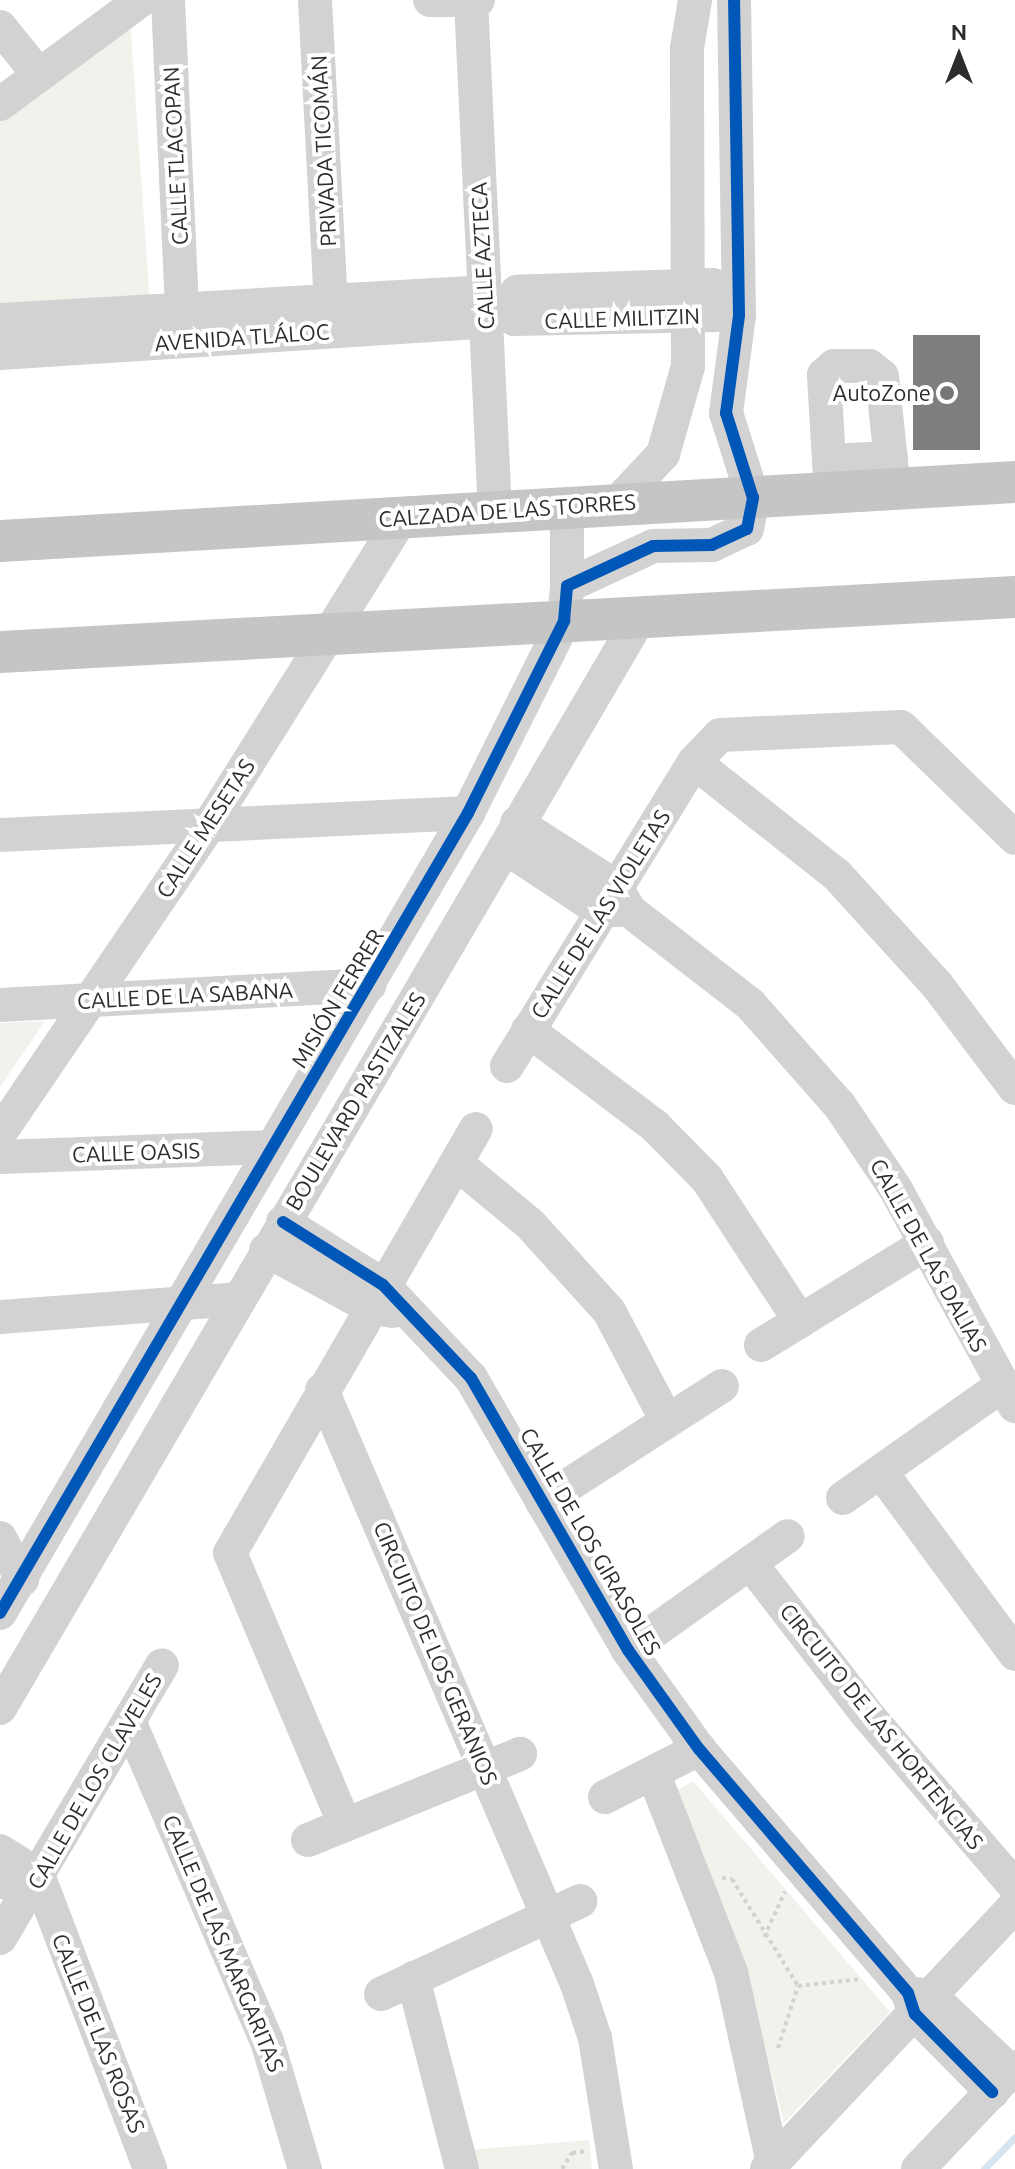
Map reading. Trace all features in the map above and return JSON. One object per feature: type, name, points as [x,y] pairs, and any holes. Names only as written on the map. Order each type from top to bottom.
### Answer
[{"type":"main road","name":"CALZADA DE LAS TORRES","points":[[0,541],[618,502],[753,498],[830,477],[892,474],[1015,482]]},
{"type":"main road","points":[[0,652],[327,633],[566,604],[639,619],[1015,597]]},
{"type":"street","points":[[0,104],[141,0]]},
{"type":"street","name":"CALLE TLACOPAN","points":[[168,0],[182,311]]},
{"type":"street","name":"PRIVADA TICOMÁN","points":[[315,0],[331,302]]},
{"type":"street","points":[[430,0],[473,0]]},
{"type":"street","name":"CALLE AZTECA","points":[[473,0],[495,512]]},
{"type":"street","points":[[618,502],[663,454],[688,366],[692,301],[687,48],[695,0]]},
{"type":"street","points":[[566,604],[653,546],[738,538],[753,498],[726,413],[738,300],[734,0]]},
{"type":"street","points":[[0,27],[39,75]]},
{"type":"street","name":"CALLE MILITZIN","points":[[692,301],[738,300]]},
{"type":"street","name":"AVENIDA TLÁLOC","points":[[0,320],[331,302],[484,307]]},
{"type":"street","name":"AVENIDA TLÁLOC","points":[[0,353],[484,307]]},
{"type":"street","points":[[830,477],[824,375],[834,366],[869,366],[882,376],[892,474]]},
{"type":"street","points":[[566,604],[567,506]]},
{"type":"street","name":"CALLE MESETAS","points":[[0,1133],[209,825],[402,517]]},
{"type":"street","name":"MISIÓN FERRER","points":[[0,1613],[176,1304],[369,985],[468,813],[566,604]]},
{"type":"street","name":"BOULEVARD PASTIZALES","points":[[0,1708],[237,1299],[639,619]]},
{"type":"street","name":"CALLE DE LAS VIOLETAS","points":[[507,1066],[615,902],[694,762],[720,735],[737,730],[901,727],[1015,838]]},
{"type":"street","points":[[694,762],[837,875],[937,985],[1015,1088]]},
{"type":"street","points":[[0,835],[468,813]]},
{"type":"street","name":"CALLE DE LAS DALIAS","points":[[511,835],[615,902],[750,1004],[840,1106],[927,1243],[1008,1396]]},
{"type":"street","name":"CALLE DE LA SABANA","points":[[0,1005],[369,985]]},
{"type":"street","points":[[528,1030],[655,1126],[707,1179],[800,1321]]},
{"type":"street","points":[[345,1825],[230,1553],[476,1129]]},
{"type":"street","name":"CALLE OASIS","points":[[0,1157],[272,1147]]},
{"type":"street","points":[[456,1163],[530,1224],[609,1311],[667,1421]]},
{"type":"street","name":"CALLE DE LOS GIRASOLES","points":[[274,1236],[405,1314],[471,1378],[628,1650],[699,1749],[796,1867],[911,1995],[1006,2077]]},
{"type":"street","points":[[761,1345],[927,1243]]},
{"type":"street","points":[[0,1317],[237,1299]]},
{"type":"street","points":[[542,1502],[722,1386]]},
{"type":"street","name":"CIRCUITO DE LOS GERANIOS","points":[[322,1390],[549,1916],[595,2038],[616,2169]]},
{"type":"street","points":[[843,1498],[1008,1396]]},
{"type":"street","points":[[881,1472],[1015,1654]]},
{"type":"street","points":[[628,1650],[788,1536]]},
{"type":"street","points":[[0,1538],[22,1579]]},
{"type":"street","name":"CIRCUITO DE LAS HORTENCIAS","points":[[751,1564],[866,1713],[1015,1886]]},
{"type":"street","name":"CALLE DE LOS CLAVELES","points":[[0,1938],[27,1887],[162,1665]]},
{"type":"street","name":"CALLE DE LAS MARGARITAS","points":[[129,1721],[267,2041],[305,2169]]},
{"type":"street","points":[[605,1797],[654,1775],[699,1749]]},
{"type":"street","points":[[308,1840],[520,1754]]},
{"type":"street","points":[[654,1775],[731,1972],[762,2095],[770,2166]]},
{"type":"street","points":[[0,1851],[27,1887]]},
{"type":"street","name":"CALLE DE LAS ROSAS","points":[[27,1887],[150,2169]]},
{"type":"street","points":[[381,1994],[580,1901]]},
{"type":"street","points":[[770,2166],[911,1995],[1015,1906]]},
{"type":"street","points":[[413,1978],[462,2169]]},
{"type":"street","points":[[918,2169],[1006,2077]]},
{"type":"path","points":[[764,1937],[796,1867]]},
{"type":"path","points":[[696,1876],[732,1879],[764,1937],[798,1986]]},
{"type":"path","points":[[798,1986],[911,1995]]},
{"type":"path","points":[[762,2095],[798,1986]]},
{"type":"shaded area","points":[[130,20],[150,303],[0,313],[0,120]]},
{"type":"shaded area","points":[[45,1021],[0,1087],[0,1023]]},
{"type":"shaded area","points":[[693,1781],[890,2012],[784,2123],[740,1950],[678,1790]]},
{"type":"shaded area","points":[[589,2140],[592,2169],[469,2169],[468,2150]]},
{"type":"building","name":"AutoZone","points":[[913,335],[980,335],[980,450],[913,450]]},
{"type":"waterway","points":[[984,2169],[1015,2137]]},
{"type":"cycle path","points":[[0,1613],[468,813],[564,621],[567,586],[653,546],[712,545],[747,529],[753,498],[726,413],[739,315],[734,0]]},
{"type":"cycle path","points":[[283,1222],[383,1285],[471,1378],[628,1650],[699,1749],[908,1993],[915,2014],[992,2092]]},
{"type":"place","name":"AutoZone","points":[[947,393]]}]
